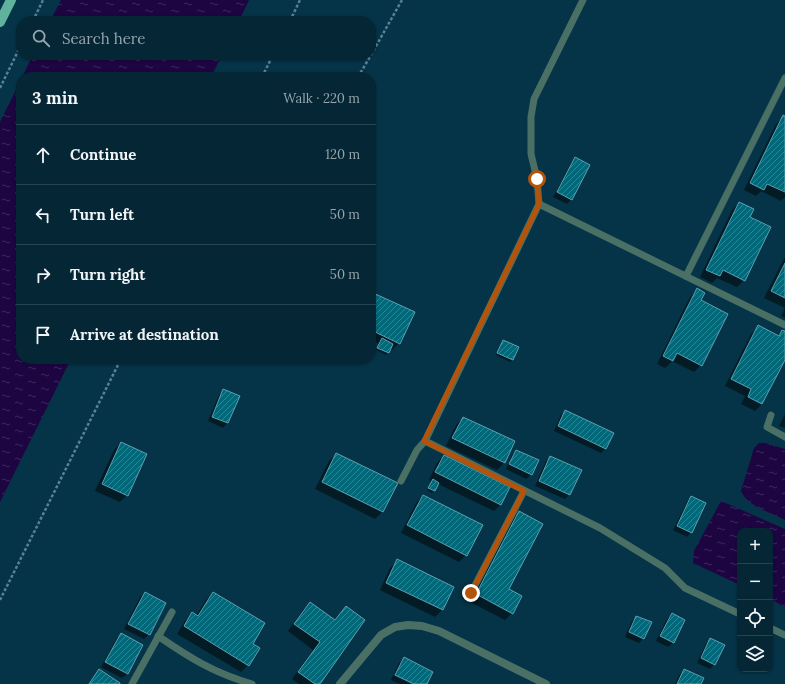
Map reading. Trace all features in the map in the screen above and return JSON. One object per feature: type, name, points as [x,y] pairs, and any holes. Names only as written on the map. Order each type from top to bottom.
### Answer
[{"type":"main road","points":[[0,22],[11,0]]},
{"type":"street","points":[[340,684],[381,635],[395,627],[408,625],[422,626],[439,631],[546,684]]},
{"type":"lane","points":[[401,481],[417,450],[424,441],[539,204],[537,179],[531,154],[534,99],[582,0]]},
{"type":"lane","points":[[686,276],[785,78]]},
{"type":"lane","points":[[539,204],[785,325]]},
{"type":"lane","points":[[771,415],[768,427],[785,437]]},
{"type":"lane","points":[[424,441],[600,528],[665,568],[685,588],[737,613]]},
{"type":"lane","points":[[471,593],[524,491]]},
{"type":"lane","points":[[132,684],[172,612]]},
{"type":"lane","points":[[773,630],[785,636]]},
{"type":"lane","points":[[158,636],[185,655],[209,668],[252,684]]},
{"type":"path","points":[[36,16],[44,0]]},
{"type":"path","points":[[292,16],[300,0]]},
{"type":"path","points":[[376,46],[402,0]]},
{"type":"path","points":[[0,88],[16,55]]},
{"type":"path","points":[[264,72],[270,60]]},
{"type":"path","points":[[361,72],[368,60]]},
{"type":"path","points":[[0,600],[118,364]]},
{"type":"water","points":[[61,0],[249,0],[241,16],[53,16]]},
{"type":"water","points":[[30,60],[220,60],[214,72],[24,72]]},
{"type":"water","points":[[16,90],[16,364],[69,364],[0,502],[0,122]]},
{"type":"water","points":[[759,443],[765,443],[785,449],[785,520],[754,505],[748,501],[741,491],[754,448]]},
{"type":"water","points":[[721,501],[785,529],[785,607],[773,601],[773,528],[737,528],[737,584],[693,563],[694,551]]},
{"type":"building","points":[[783,115],[785,116],[785,192],[767,184],[764,190],[750,183]]},
{"type":"building","points":[[575,157],[590,165],[572,200],[557,192]]},
{"type":"building","points":[[739,202],[754,209],[750,217],[771,227],[745,281],[723,270],[720,276],[706,270]]},
{"type":"building","points":[[785,263],[785,298],[771,291]]},
{"type":"building","points":[[697,288],[705,293],[701,300],[728,314],[702,366],[677,353],[673,361],[663,356]]},
{"type":"building","points":[[376,294],[415,312],[400,344],[376,332]]},
{"type":"building","points":[[758,325],[779,336],[782,330],[785,331],[785,360],[762,404],[748,397],[751,389],[731,379]]},
{"type":"building","points":[[382,338],[393,344],[389,353],[377,348]]},
{"type":"building","points":[[503,340],[519,347],[513,360],[497,353]]},
{"type":"building","points":[[223,389],[240,396],[228,423],[212,417]]},
{"type":"building","points":[[565,410],[614,433],[606,449],[558,426]]},
{"type":"building","points":[[463,417],[515,441],[505,463],[452,438]]},
{"type":"building","points":[[121,442],[147,454],[128,496],[102,484]]},
{"type":"building","points":[[516,450],[539,460],[532,475],[509,464]]},
{"type":"building","points":[[336,453],[398,483],[383,512],[322,482]]},
{"type":"building","points":[[444,455],[510,487],[501,505],[435,472]]},
{"type":"building","points":[[550,456],[582,470],[570,495],[539,481]]},
{"type":"building","points":[[433,479],[439,483],[435,491],[428,488]]},
{"type":"building","points":[[423,495],[483,525],[467,556],[407,525]]},
{"type":"building","points":[[691,496],[706,503],[692,533],[677,526]]},
{"type":"building","points":[[519,511],[543,524],[509,589],[522,596],[513,614],[476,594]]},
{"type":"building","points":[[397,559],[454,587],[443,610],[386,583]]},
{"type":"building","points":[[145,592],[166,603],[150,635],[128,624]]},
{"type":"building","points":[[213,592],[265,623],[253,644],[260,648],[249,666],[184,626],[192,612],[198,616]]},
{"type":"building","points":[[310,602],[335,620],[346,606],[365,620],[320,684],[315,684],[298,672],[320,642],[294,624]]},
{"type":"building","points":[[672,613],[685,620],[674,643],[660,636]]},
{"type":"building","points":[[636,616],[652,622],[644,639],[629,632]]},
{"type":"building","points":[[121,633],[143,645],[128,674],[105,662]]},
{"type":"building","points":[[710,638],[725,645],[715,665],[701,658]]},
{"type":"building","points":[[404,657],[433,672],[427,684],[414,684],[395,675]]},
{"type":"building","points":[[99,669],[120,683],[120,684],[89,684]]},
{"type":"building","points":[[684,669],[704,678],[701,684],[677,684]]},
{"type":"route","points":[[471,593],[524,491],[424,441],[539,204],[537,179]]}]
